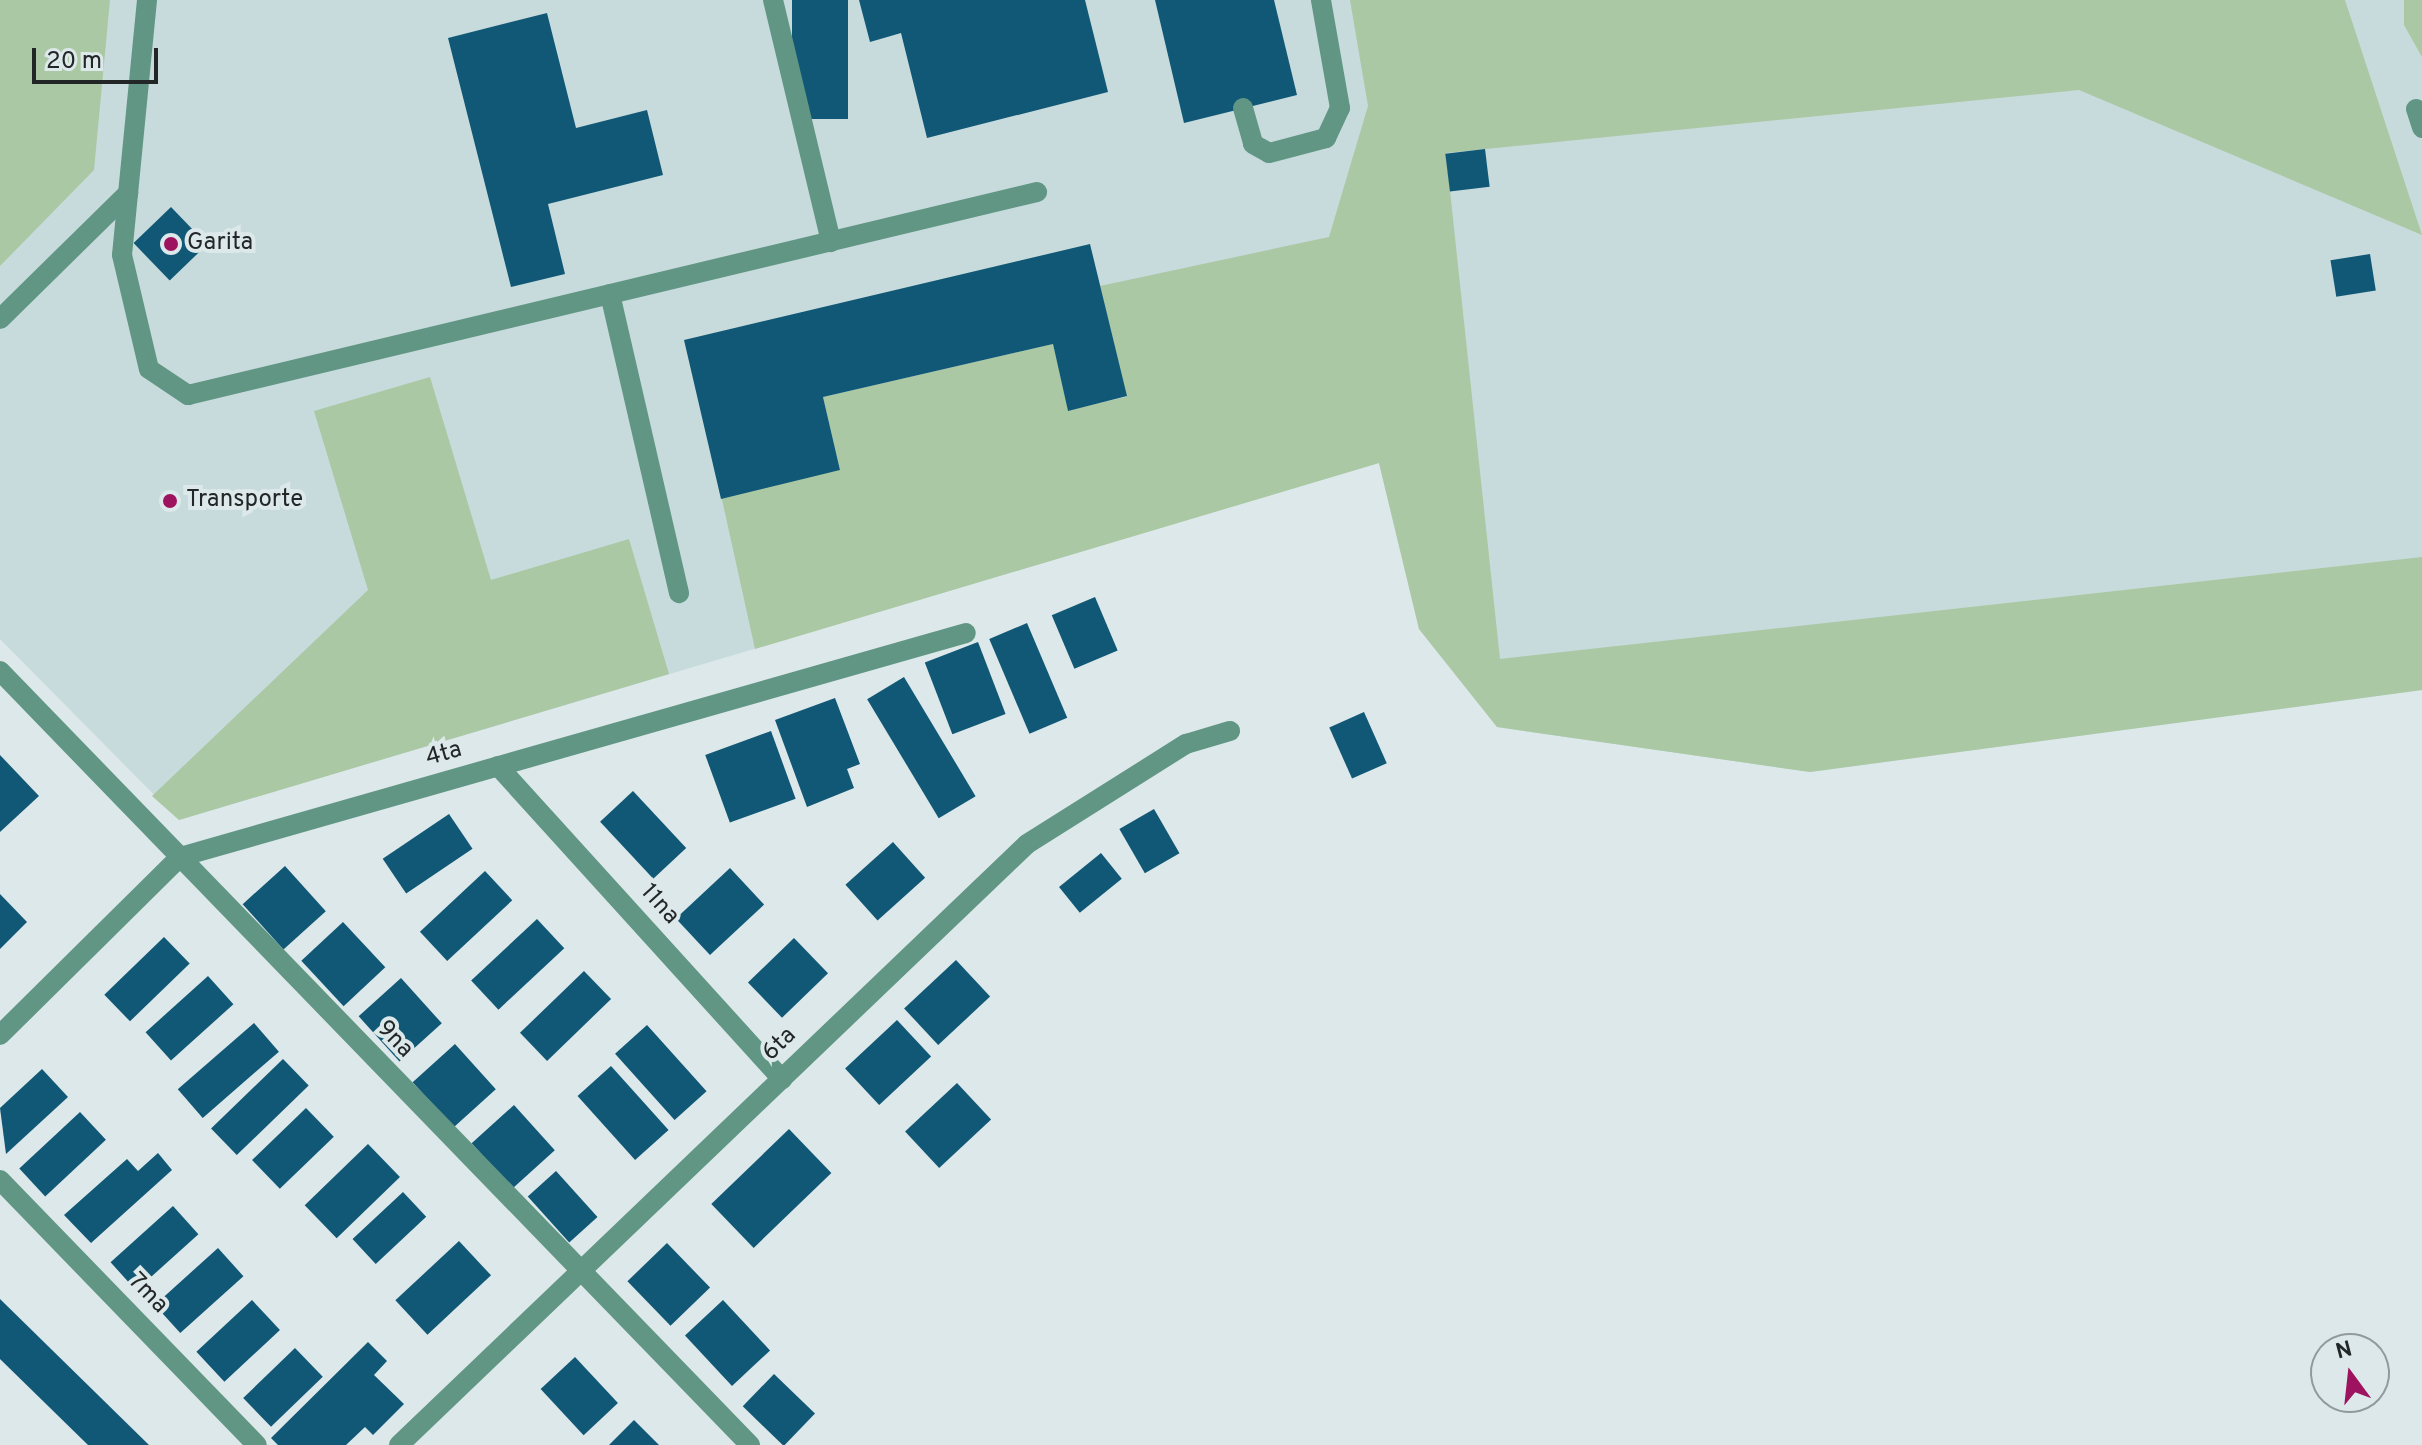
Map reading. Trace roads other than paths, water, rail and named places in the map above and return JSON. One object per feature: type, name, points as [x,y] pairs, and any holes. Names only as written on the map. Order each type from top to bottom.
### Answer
[{"type":"street","points":[[147,0],[122,255],[149,369],[188,395],[1037,192]]},
{"type":"street","points":[[773,0],[831,242]]},
{"type":"street","points":[[1243,108],[1253,144],[1269,153],[1326,138],[1340,108],[1321,0]]},
{"type":"street","points":[[0,319],[128,193]]},
{"type":"street","points":[[610,294],[679,593]]},
{"type":"street","name":"4ta","points":[[0,1035],[180,857],[966,633]]},
{"type":"street","name":"9na","points":[[0,671],[750,1445]]},
{"type":"street","name":"6ta","points":[[399,1445],[1027,844],[1186,744],[1230,731]]},
{"type":"street","name":"11na","points":[[498,766],[782,1079]]},
{"type":"street","name":"7ma","points":[[0,1180],[257,1445]]},
{"type":"place","name":"Garita","points":[[171,244]]},
{"type":"place","name":"Transporte","points":[[170,501]]}]
